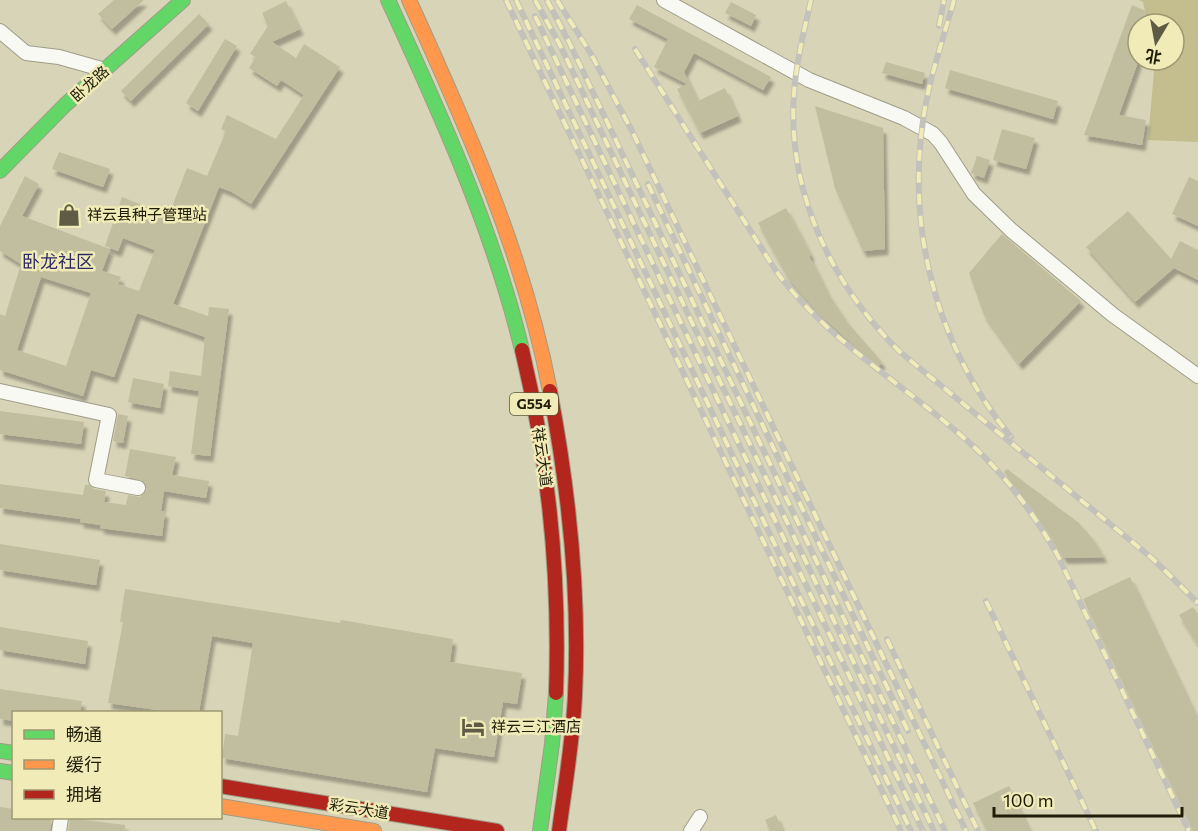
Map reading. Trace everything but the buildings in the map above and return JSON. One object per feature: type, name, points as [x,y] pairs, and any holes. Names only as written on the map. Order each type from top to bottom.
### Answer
[{"type":"main road","name":"卧龙路","points":[[0,171],[19,150],[183,0]]},
{"type":"main road","name":"祥云大道","points":[[388,0],[443,123],[487,236],[521,347],[533,401],[551,525],[557,649],[554,724],[540,831]]},
{"type":"main road","name":"祥云大道","points":[[409,0],[460,115],[504,230],[539,342],[557,430],[572,554],[576,649],[573,726],[559,831]]},
{"type":"main road","name":"彩云大道","points":[[222,786],[497,831]]},
{"type":"main road","name":"彩云大道","points":[[222,806],[374,831]]},
{"type":"street","points":[[664,0],[809,80],[904,118],[933,134],[974,194],[1011,230],[1113,315],[1198,376]]},
{"type":"street","points":[[0,31],[26,53],[59,57],[105,70]]},
{"type":"street","points":[[0,391],[109,415],[96,480],[138,488]]},
{"type":"street","points":[[691,831],[700,817]]},
{"type":"shaded area","points":[[1139,0],[1198,0],[1198,142],[1148,140],[1154,72],[1186,72],[1186,12],[1145,12],[1143,2]]},
{"type":"railway","points":[[506,0],[901,831]]},
{"type":"railway","points":[[516,0],[911,831]]},
{"type":"railway","points":[[535,0],[560,45],[934,831]]},
{"type":"railway","points":[[547,0],[945,831]]},
{"type":"railway","points":[[557,0],[591,54],[632,131],[966,831]]},
{"type":"railway","points":[[811,0],[798,59],[794,94],[794,130],[798,166],[819,235],[854,297],[900,352],[1153,559],[1198,603]]},
{"type":"railway","points":[[939,26],[944,0]]},
{"type":"railway","points":[[954,0],[929,88],[921,135],[919,181],[922,227],[930,272],[943,316],[960,359],[983,399],[1011,437]]},
{"type":"railway","points":[[535,16],[923,831]]},
{"type":"railway","points":[[635,49],[776,271],[797,297],[845,343],[974,447],[999,472],[1031,512],[1058,556],[1189,831]]},
{"type":"railway","points":[[648,184],[908,731]]},
{"type":"railway","points":[[986,601],[1096,831]]},
{"type":"railway","points":[[887,639],[978,831]]},
{"type":"traffic: fast","points":[[0,171],[65,105],[183,0]]},
{"type":"traffic: fast","points":[[388,0],[446,128],[481,216],[522,350]]},
{"type":"traffic: fast","points":[[540,831],[552,744],[556,693]]},
{"type":"traffic: fast","points":[[0,751],[12,753]]},
{"type":"traffic: fast","points":[[0,771],[12,773]]},
{"type":"traffic: slow","points":[[409,0],[472,143],[509,240],[539,340],[550,391]]},
{"type":"traffic: slow","points":[[222,806],[374,831]]},
{"type":"traffic: jam","points":[[522,350],[539,435],[551,520],[556,606],[556,693]]},
{"type":"traffic: jam","points":[[550,391],[568,504],[576,618],[574,712],[559,831]]},
{"type":"traffic: jam","points":[[222,786],[497,831]]},
{"type":"place","name":"祥云县种子管理站","points":[[69,215]]},
{"type":"place","name":"祥云三江酒店","points":[[473,727]]},
{"type":"district","name":"卧龙社区","points":[[58,262]]}]
